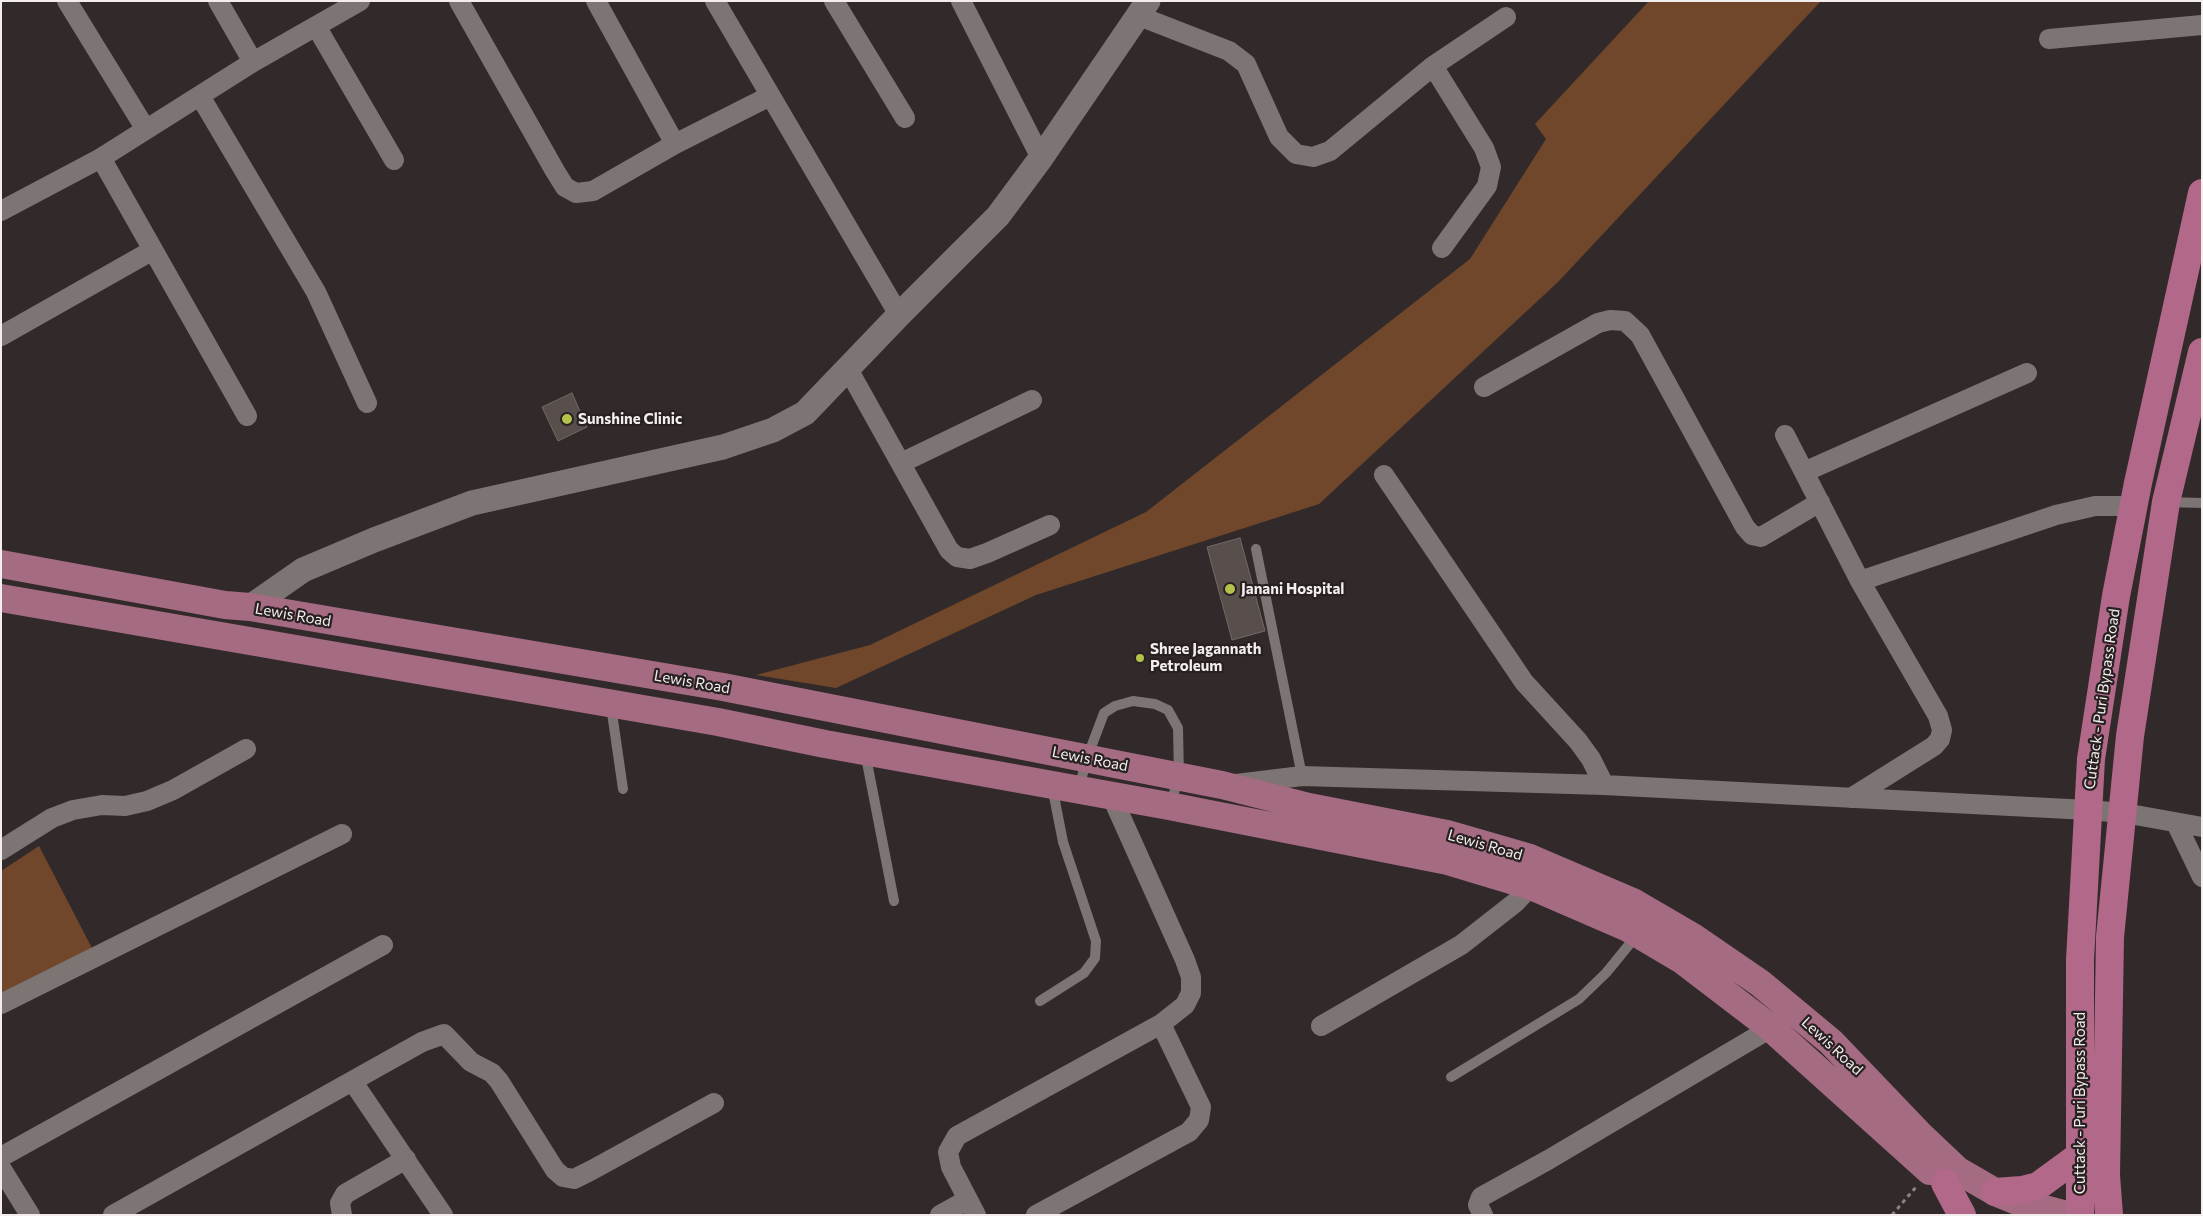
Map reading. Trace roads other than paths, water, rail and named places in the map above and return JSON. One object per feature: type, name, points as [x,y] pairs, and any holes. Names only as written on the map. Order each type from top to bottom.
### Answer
[{"type":"highway","name":"Cuttack - Puri Bypass Road","points":[[2080,1215],[2080,960],[2091,759],[2116,596],[2202,193]]},
{"type":"highway","name":"Cuttack - Puri Bypass Road","points":[[2109,1215],[2106,1175],[2110,937],[2124,813],[2130,736],[2166,502],[2202,352]]},
{"type":"highway","points":[[1997,1204],[2022,1190],[2038,1186],[2079,1156]]},
{"type":"highway","points":[[1937,1176],[1962,1215]]},
{"type":"main road","name":"Lewis Road","points":[[1,564],[224,605],[250,607],[724,687],[1222,785],[1309,807],[1447,834],[1530,858],[1633,902],[1693,937],[1760,983],[1831,1042],[1920,1135],[1997,1204]]},
{"type":"main road","name":"Lewis Road","points":[[1,598],[718,722],[825,744],[1111,794],[1448,860],[1531,886],[1638,933],[1682,960],[1771,1028],[1937,1176],[1997,1204],[2022,1203],[2067,1215]]},
{"type":"main road","points":[[380,663],[382,630]]},
{"type":"street","points":[[68,1],[145,128]]},
{"type":"street","points":[[218,1],[253,62]]},
{"type":"street","points":[[1,211],[101,158],[145,128],[253,62],[360,1]]},
{"type":"street","points":[[459,1],[566,187],[576,194],[593,191],[675,144],[770,96]]},
{"type":"street","points":[[596,1],[675,144]]},
{"type":"street","points":[[715,1],[898,315]]},
{"type":"street","points":[[834,1],[905,118]]},
{"type":"street","points":[[961,1],[1041,158]]},
{"type":"street","points":[[250,607],[303,570],[374,540],[472,503],[723,447],[773,430],[806,413],[898,315],[998,216],[1041,158],[1143,9],[1229,51],[1246,64],[1279,137],[1296,154],[1313,157],[1330,151],[1433,66],[1506,17]]},
{"type":"street","points":[[316,26],[394,160]]},
{"type":"street","points":[[2049,39],[2202,26]]},
{"type":"street","points":[[1433,66],[1484,148],[1491,167],[1487,186],[1442,248]]},
{"type":"street","points":[[200,96],[316,292],[367,404]]},
{"type":"street","points":[[101,158],[247,416]]},
{"type":"street","points":[[1,336],[153,250]]},
{"type":"street","points":[[1484,387],[1598,323],[1610,320],[1625,321],[1640,335],[1745,527],[1752,536],[1761,537],[1820,502]]},
{"type":"street","points":[[848,369],[949,550],[957,557],[970,558],[1050,525]]},
{"type":"street","points":[[1804,472],[2027,373]]},
{"type":"street","points":[[900,463],[1032,400]]},
{"type":"street","points":[[1785,435],[1860,581],[1938,716],[1942,730],[1940,739],[1934,746],[1851,798]]},
{"type":"street","points":[[1384,475],[1524,682],[1578,741],[1591,759],[1604,785]]},
{"type":"street","points":[[1860,581],[2056,515],[2095,506],[2134,506]]},
{"type":"street","points":[[1,850],[59,815],[73,810],[102,805],[125,806],[147,800],[173,790],[246,749]]},
{"type":"street","points":[[1222,785],[1302,776],[1604,785],[2088,810],[2124,813],[2202,826]]},
{"type":"street","points":[[940,1215],[972,1208],[951,1167],[948,1152],[957,1136],[1161,1024],[1185,1005],[1191,993],[1191,977],[1111,794]]},
{"type":"street","points":[[2176,823],[2202,877]]},
{"type":"street","points":[[1,1004],[342,834]]},
{"type":"street","points":[[1322,1026],[1461,945],[1516,902],[1531,886]]},
{"type":"street","points":[[1,1158],[384,945]]},
{"type":"street","points":[[1036,1215],[1189,1132],[1199,1120],[1201,1108],[1161,1024]]},
{"type":"street","points":[[1483,1215],[1478,1205],[1480,1197],[1548,1160],[1771,1028]]},
{"type":"street","points":[[113,1215],[422,1042],[444,1034],[472,1062],[492,1073],[499,1081],[555,1170],[563,1177],[574,1179],[714,1103]]},
{"type":"street","points":[[353,1082],[442,1215]]},
{"type":"street","points":[[342,1215],[340,1204],[346,1194],[406,1159]]},
{"type":"street","points":[[1,1168],[30,1215]]},
{"type":"lane","points":[[2166,502],[2202,503]]},
{"type":"lane","points":[[1256,549],[1302,776]]},
{"type":"lane","points":[[1079,788],[1087,758],[1104,713],[1115,706],[1133,701],[1155,704],[1168,710],[1178,728],[1180,777],[1169,806]]},
{"type":"lane","points":[[611,703],[623,789]]},
{"type":"lane","points":[[864,750],[894,901]]},
{"type":"lane","points":[[1040,1001],[1084,973],[1095,958],[1096,941],[1063,842],[1052,784]]},
{"type":"lane","points":[[1451,1076],[1579,999],[1606,973],[1638,933]]},
{"type":"place","name":"Sunshine Clinic","points":[[567,419]]},
{"type":"place","name":"Janani Hospital","points":[[1230,589]]},
{"type":"place","name":"Shree Jagannath Petroleum","points":[[1140,658]]}]
